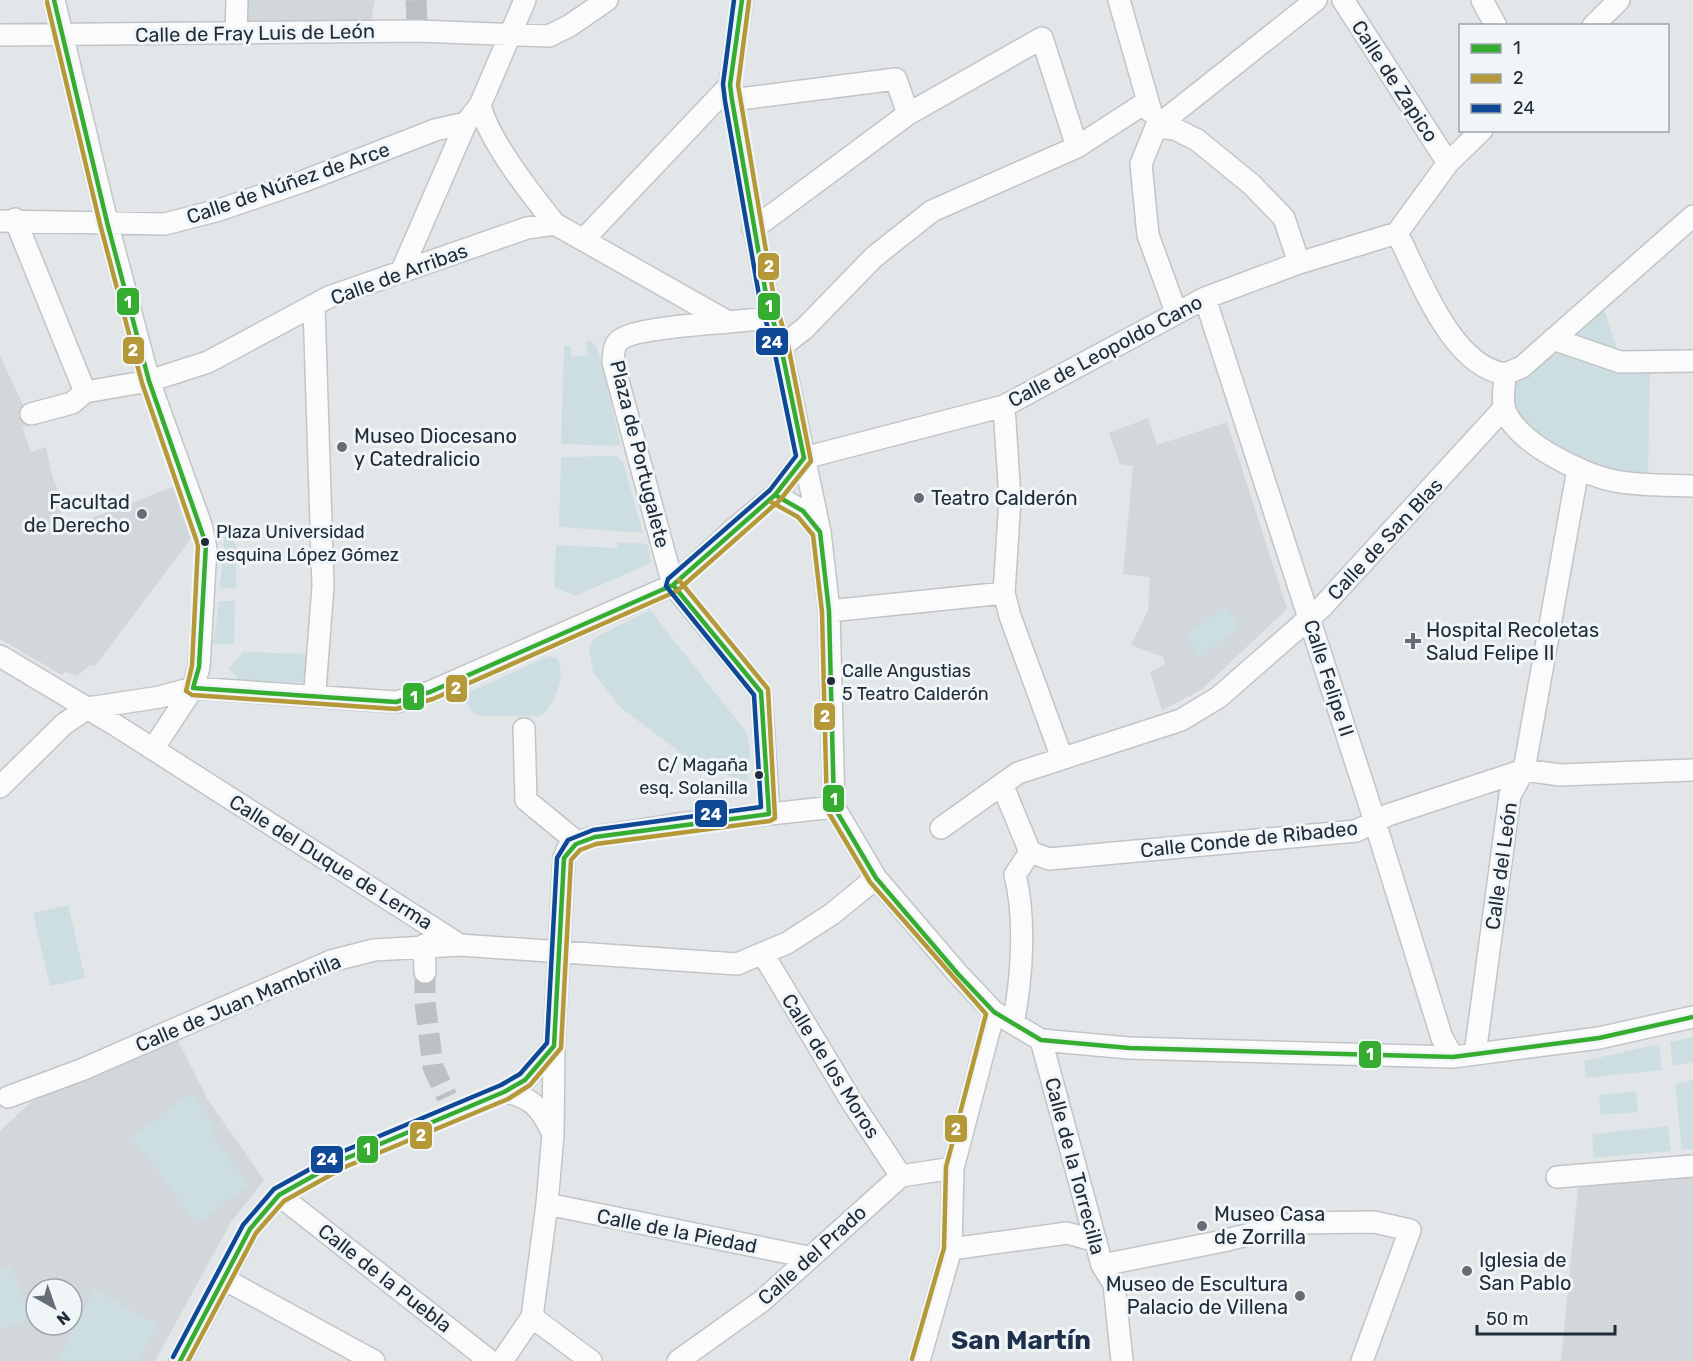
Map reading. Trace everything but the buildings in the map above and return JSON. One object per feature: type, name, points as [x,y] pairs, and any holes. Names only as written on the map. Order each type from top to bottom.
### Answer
[{"type":"street","points":[[54,0],[106,222],[149,381],[191,496],[206,548],[199,667],[193,688],[153,749]]},
{"type":"street","points":[[236,33],[237,0]]},
{"type":"street","points":[[402,270],[466,123],[480,105],[525,0]]},
{"type":"street","name":"Calle de Fray Luis de León","points":[[0,35],[236,33],[417,27],[549,36],[569,26],[607,0]]},
{"type":"street","points":[[742,0],[731,92],[753,229],[771,318],[781,347],[820,532],[829,611],[834,807],[876,878],[994,1012],[1041,1040],[1129,1048],[1453,1057],[1599,1038],[1693,1017]]},
{"type":"street","points":[[1119,0],[1156,127]]},
{"type":"street","points":[[1176,312],[1148,235],[1141,164],[1156,127],[1316,0]]},
{"type":"street","name":"Calle de Zapico","points":[[1343,0],[1448,163]]},
{"type":"street","points":[[1482,0],[1495,24]]},
{"type":"street","points":[[1595,24],[1619,0]]},
{"type":"street","points":[[753,229],[908,114],[1042,39],[1077,147]]},
{"type":"street","points":[[584,239],[731,92],[896,79],[908,114]]},
{"type":"street","points":[[781,347],[806,328],[874,257],[932,211],[1077,147],[1148,100]]},
{"type":"street","points":[[480,105],[484,123],[555,224],[656,279],[728,322],[771,318]]},
{"type":"street","name":"Calle de Núñez de Arce","points":[[8,220],[165,224],[219,210],[435,130],[466,123]]},
{"type":"street","points":[[1156,127],[1176,129],[1197,140],[1251,184],[1284,218],[1299,263]]},
{"type":"street","points":[[1480,132],[1448,163],[1398,233],[1449,335],[1490,372],[1505,374],[1522,367],[1693,216]]},
{"type":"street","points":[[8,220],[85,392]]},
{"type":"street","name":"Calle de Arribas","points":[[31,414],[72,403],[85,392],[149,381],[208,362],[329,297],[527,228],[555,224]]},
{"type":"street","name":"Calle de Leopoldo Cano","points":[[804,458],[1004,406],[1205,297],[1299,263],[1398,233]]},
{"type":"street","name":"Calle Felipe II","points":[[1205,297],[1370,806],[1373,823],[1442,1038],[1453,1057]]},
{"type":"street","points":[[314,306],[321,469],[322,586],[315,693]]},
{"type":"street","name":"Plaza de Portugalete","points":[[673,585],[614,362],[614,350],[619,340],[634,333],[728,322]]},
{"type":"street","points":[[1553,339],[1620,362],[1693,361]]},
{"type":"street","points":[[1505,374],[1504,408],[1516,427],[1537,447],[1578,468],[1614,481],[1693,486]]},
{"type":"street","points":[[1004,406],[1010,499],[1004,593],[1010,616],[1062,758]]},
{"type":"street","name":"Calle de San Blas","points":[[941,828],[1018,774],[1181,720],[1219,697],[1309,618],[1504,408]]},
{"type":"street","points":[[0,787],[64,724],[88,708],[160,698],[193,688],[315,693],[396,702],[430,692],[673,585],[775,495],[804,458]]},
{"type":"street","name":"Calle del León","points":[[1475,1054],[1510,795],[1524,770],[1578,468]]},
{"type":"street","points":[[775,495],[803,511],[820,532]]},
{"type":"street","points":[[673,585],[761,692],[769,814]]},
{"type":"street","points":[[829,611],[1004,593]]},
{"type":"street","name":"Calle del Duque de Lerma","points":[[0,656],[117,726],[460,945]]},
{"type":"street","points":[[117,726],[132,701]]},
{"type":"street","points":[[524,729],[526,800],[577,842]]},
{"type":"street","points":[[1524,770],[1560,774],[1693,770]]},
{"type":"street","name":"Calle Conde de Ribadeo","points":[[1033,854],[1049,859],[1356,831],[1388,815],[1524,770]]},
{"type":"street","points":[[1002,784],[1033,854],[1015,875],[1019,892],[1020,991],[1013,1023]]},
{"type":"street","points":[[502,1361],[532,1317],[553,1134],[558,953],[564,858],[568,848],[577,842],[668,826],[834,807]]},
{"type":"street","name":"Calle de Juan Mambrilla","points":[[3,1098],[81,1070],[331,961],[374,950],[424,945],[460,945],[737,964],[787,943],[832,914],[876,878]]},
{"type":"street","points":[[424,945],[425,972]]},
{"type":"street","name":"Calle de los Moros","points":[[763,954],[852,1102],[901,1176]]},
{"type":"street","points":[[919,1361],[951,1249],[953,1168],[994,1012]]},
{"type":"street","name":"Calle de la Torrecilla","points":[[1041,1040],[1102,1265],[1114,1284],[1127,1360]]},
{"type":"street","points":[[180,1361],[250,1229],[279,1195],[342,1160],[451,1105],[504,1092],[525,1080],[554,1046]]},
{"type":"street","points":[[504,1092],[530,1100],[541,1110],[553,1134]]},
{"type":"street","points":[[1557,1178],[1693,1166]]},
{"type":"street","points":[[901,1176],[953,1168]]},
{"type":"street","name":"Calle del Prado","points":[[678,1361],[762,1301],[808,1257],[901,1176]]},
{"type":"street","name":"Calle de la Puebla","points":[[279,1195],[490,1361]]},
{"type":"street","name":"Calle de la Piedad","points":[[546,1204],[808,1257]]},
{"type":"street","points":[[1102,1265],[1223,1241],[1294,1223],[1374,1222],[1410,1230],[1362,1361]]},
{"type":"street","points":[[951,1249],[1067,1233],[1096,1241]]},
{"type":"street","points":[[224,1279],[374,1361]]},
{"type":"street","points":[[532,1317],[591,1361]]},
{"type":"shaded area","points":[[244,0],[375,0],[370,25],[243,22]]},
{"type":"shaded area","points":[[1602,303],[1623,368],[1650,367],[1648,478],[1597,472],[1519,425],[1508,386]]},
{"type":"shaded area","points":[[591,341],[598,349],[621,446],[561,444],[564,346],[571,346],[571,357],[588,355],[586,342]]},
{"type":"shaded area","name":"Facultad de Derecho","points":[[0,356],[32,424],[22,427],[31,452],[46,447],[53,479],[66,506],[57,519],[79,535],[90,518],[110,511],[109,508],[132,503],[174,486],[192,537],[95,666],[91,665],[77,676],[66,672],[62,675],[0,639]]},
{"type":"shaded area","points":[[1148,418],[1157,445],[1227,422],[1287,609],[1201,690],[1162,710],[1150,672],[1165,664],[1163,657],[1131,645],[1148,610],[1150,577],[1123,574],[1133,466],[1120,464],[1109,433]]},
{"type":"shaded area","points":[[617,456],[623,462],[643,533],[559,527],[561,457]]},
{"type":"shaded area","points":[[225,531],[236,545],[236,588],[220,588]]},
{"type":"shaded area","points":[[617,542],[648,544],[651,563],[575,596],[554,587],[556,545],[617,548]]},
{"type":"shaded area","points":[[219,601],[235,601],[234,643],[213,645]]},
{"type":"shaded area","points":[[1224,607],[1240,627],[1201,657],[1185,636]]},
{"type":"shaded area","points":[[650,610],[747,733],[750,749],[747,781],[713,771],[689,759],[621,708],[593,672],[589,648],[594,638]]},
{"type":"shaded area","points":[[243,652],[309,654],[308,683],[239,680],[229,669]]},
{"type":"shaded area","points":[[549,656],[557,658],[560,664],[560,681],[555,698],[540,716],[479,716],[471,710],[462,695]]},
{"type":"shaded area","points":[[68,905],[85,978],[50,986],[33,913]]},
{"type":"shaded area","points":[[176,1037],[208,1100],[264,1180],[231,1222],[155,1361],[0,1361],[0,1131],[31,1102]]},
{"type":"shaded area","points":[[1693,1037],[1693,1062],[1673,1066],[1670,1042]]},
{"type":"shaded area","points":[[1659,1044],[1662,1070],[1586,1078],[1584,1061]]},
{"type":"shaded area","points":[[1693,1080],[1693,1149],[1682,1150],[1675,1084]]},
{"type":"shaded area","points":[[1636,1091],[1638,1112],[1601,1115],[1599,1095]]},
{"type":"shaded area","points":[[191,1093],[214,1126],[209,1130],[248,1186],[197,1224],[132,1137]]},
{"type":"shaded area","points":[[1668,1126],[1671,1151],[1594,1158],[1592,1134]]},
{"type":"shaded area","points":[[1693,1176],[1693,1361],[1561,1361],[1578,1187]]},
{"type":"shaded area","points":[[11,1266],[24,1300],[24,1321],[0,1330],[0,1271]]},
{"type":"shaded area","points":[[94,1290],[158,1324],[139,1361],[57,1361],[70,1337],[84,1337],[84,1309]]},
{"type":"tunnel","points":[[416,0],[417,23]]},
{"type":"tunnel","points":[[425,972],[425,1003],[433,1067],[447,1097]]},
{"type":"transit line","name":"1","points":[[54,0],[107,222],[149,381],[206,544],[199,667],[193,688],[396,702],[430,692],[673,585],[775,495],[804,458],[781,347],[767,300],[732,100],[730,85],[742,0]]},
{"type":"transit line","name":"24","points":[[173,1357],[243,1225],[274,1189],[339,1153],[501,1085],[520,1074],[547,1043],[557,858],[568,840],[593,830],[761,807],[754,695],[666,586],[668,579],[770,490],[796,456],[774,349],[760,301],[725,101],[723,84],[734,0]]},
{"type":"transit line","name":"2","points":[[47,2],[100,224],[142,383],[198,545],[192,666],[186,691],[192,695],[396,709],[433,699],[677,591],[780,500],[811,461],[788,345],[774,298],[738,85],[749,1]]},
{"type":"transit line","name":"1","points":[[775,495],[803,511],[820,532],[829,611],[834,807],[876,878],[958,974],[994,1012],[1041,1040],[1129,1048],[1453,1057],[1599,1038],[1693,1017]]},
{"type":"transit line","name":"2","points":[[771,502],[798,517],[813,535],[822,612],[827,810],[870,882],[986,1014],[946,1167],[944,1248],[912,1359]]},
{"type":"transit line","name":"2","points":[[188,1361],[256,1233],[284,1201],[345,1167],[508,1099],[530,1085],[561,1048],[571,860],[580,850],[596,844],[770,821],[775,818],[768,689],[679,580]]},
{"type":"transit line","name":"1","points":[[180,1361],[250,1229],[279,1195],[342,1160],[504,1092],[525,1080],[554,1046],[564,858],[576,844],[595,837],[769,814],[761,692],[673,585]]},
{"type":"place","name":"Museo Diocesano y Catedralicio","points":[[342,447]]},
{"type":"place","name":"Teatro Calderón","points":[[919,498]]},
{"type":"place","name":"Facultad de Derecho","points":[[142,514]]},
{"type":"place","name":"Plaza Universidad esquina López Gómez","points":[[205,542]]},
{"type":"place","name":"Hospital Recoletas Salud Felipe II","points":[[1413,641]]},
{"type":"place","name":"Calle Angustias 5 Teatro Calderón","points":[[831,681]]},
{"type":"place","name":"C/ Magaña esq. Solanilla","points":[[759,775]]},
{"type":"place","name":"Museo Casa de Zorrilla","points":[[1202,1226]]},
{"type":"place","name":"Iglesia de San Pablo","points":[[1467,1271]]},
{"type":"place","name":"Museo de Escultura Palacio de Villena","points":[[1300,1296]]},
{"type":"district","name":"San Martín","points":[[1021,1340]]}]
